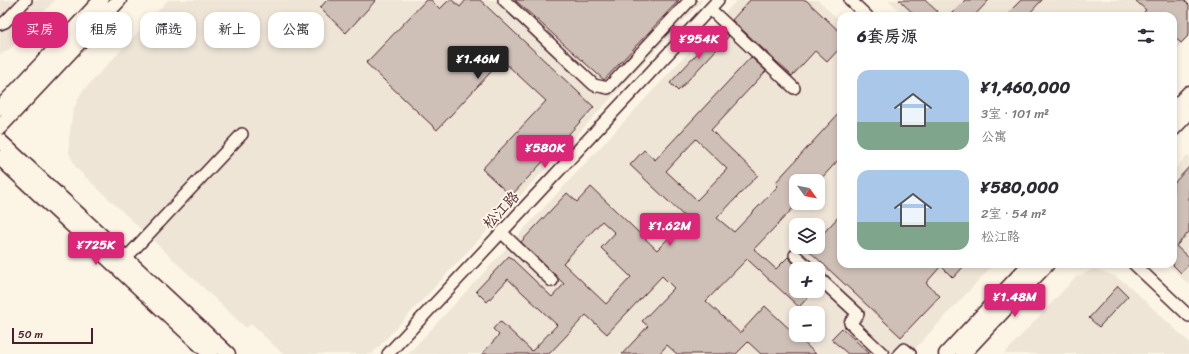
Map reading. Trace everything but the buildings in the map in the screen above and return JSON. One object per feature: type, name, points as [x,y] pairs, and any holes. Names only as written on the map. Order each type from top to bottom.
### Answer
[{"type":"main road","points":[[0,108],[101,0]]},
{"type":"main road","points":[[0,127],[119,0]]},
{"type":"main road","points":[[1177,106],[1189,93]]},
{"type":"main road","points":[[1177,125],[1189,112]]},
{"type":"main road","points":[[0,141],[228,354]]},
{"type":"main road","points":[[0,158],[210,354]]},
{"type":"main road","points":[[946,354],[1026,268]]},
{"type":"main road","points":[[963,354],[1043,268]]},
{"type":"street","points":[[0,24],[5,22],[26,0]]},
{"type":"street","points":[[504,0],[594,85],[608,88],[690,0]]},
{"type":"street","name":"松江路","points":[[388,354],[718,0]]},
{"type":"street","points":[[850,0],[863,12]]},
{"type":"street","points":[[710,9],[794,88]]},
{"type":"street","points":[[126,258],[242,134]]},
{"type":"street","points":[[501,232],[552,281]]},
{"type":"street","points":[[795,255],[802,262]]},
{"type":"street","points":[[1138,268],[1189,316]]},
{"type":"street","points":[[825,283],[858,314],[850,323],[883,354]]},
{"type":"street","points":[[899,354],[904,349],[910,354]]},
{"type":"shaded area","points":[[0,0],[55,0],[44,12],[12,12],[12,47],[8,51],[0,54]]},
{"type":"shaded area","points":[[168,0],[703,0],[372,354],[283,354],[251,324],[246,328],[76,168],[69,153],[69,139],[73,110],[81,93],[123,48],[132,48],[132,38],[140,30],[140,48],[196,48],[196,12],[157,12]]},
{"type":"shaded area","points":[[737,0],[818,0],[837,18],[837,268],[990,268],[910,354],[408,354]]},
{"type":"shaded area","points":[[888,0],[1189,0],[1189,36],[1177,49],[1177,12],[901,12]]},
{"type":"shaded area","points":[[1189,154],[1189,285],[1171,268],[1177,268],[1177,167]]},
{"type":"shaded area","points":[[1094,269],[1115,276],[1129,286],[1189,342],[1189,354],[1004,354],[1076,277]]}]
